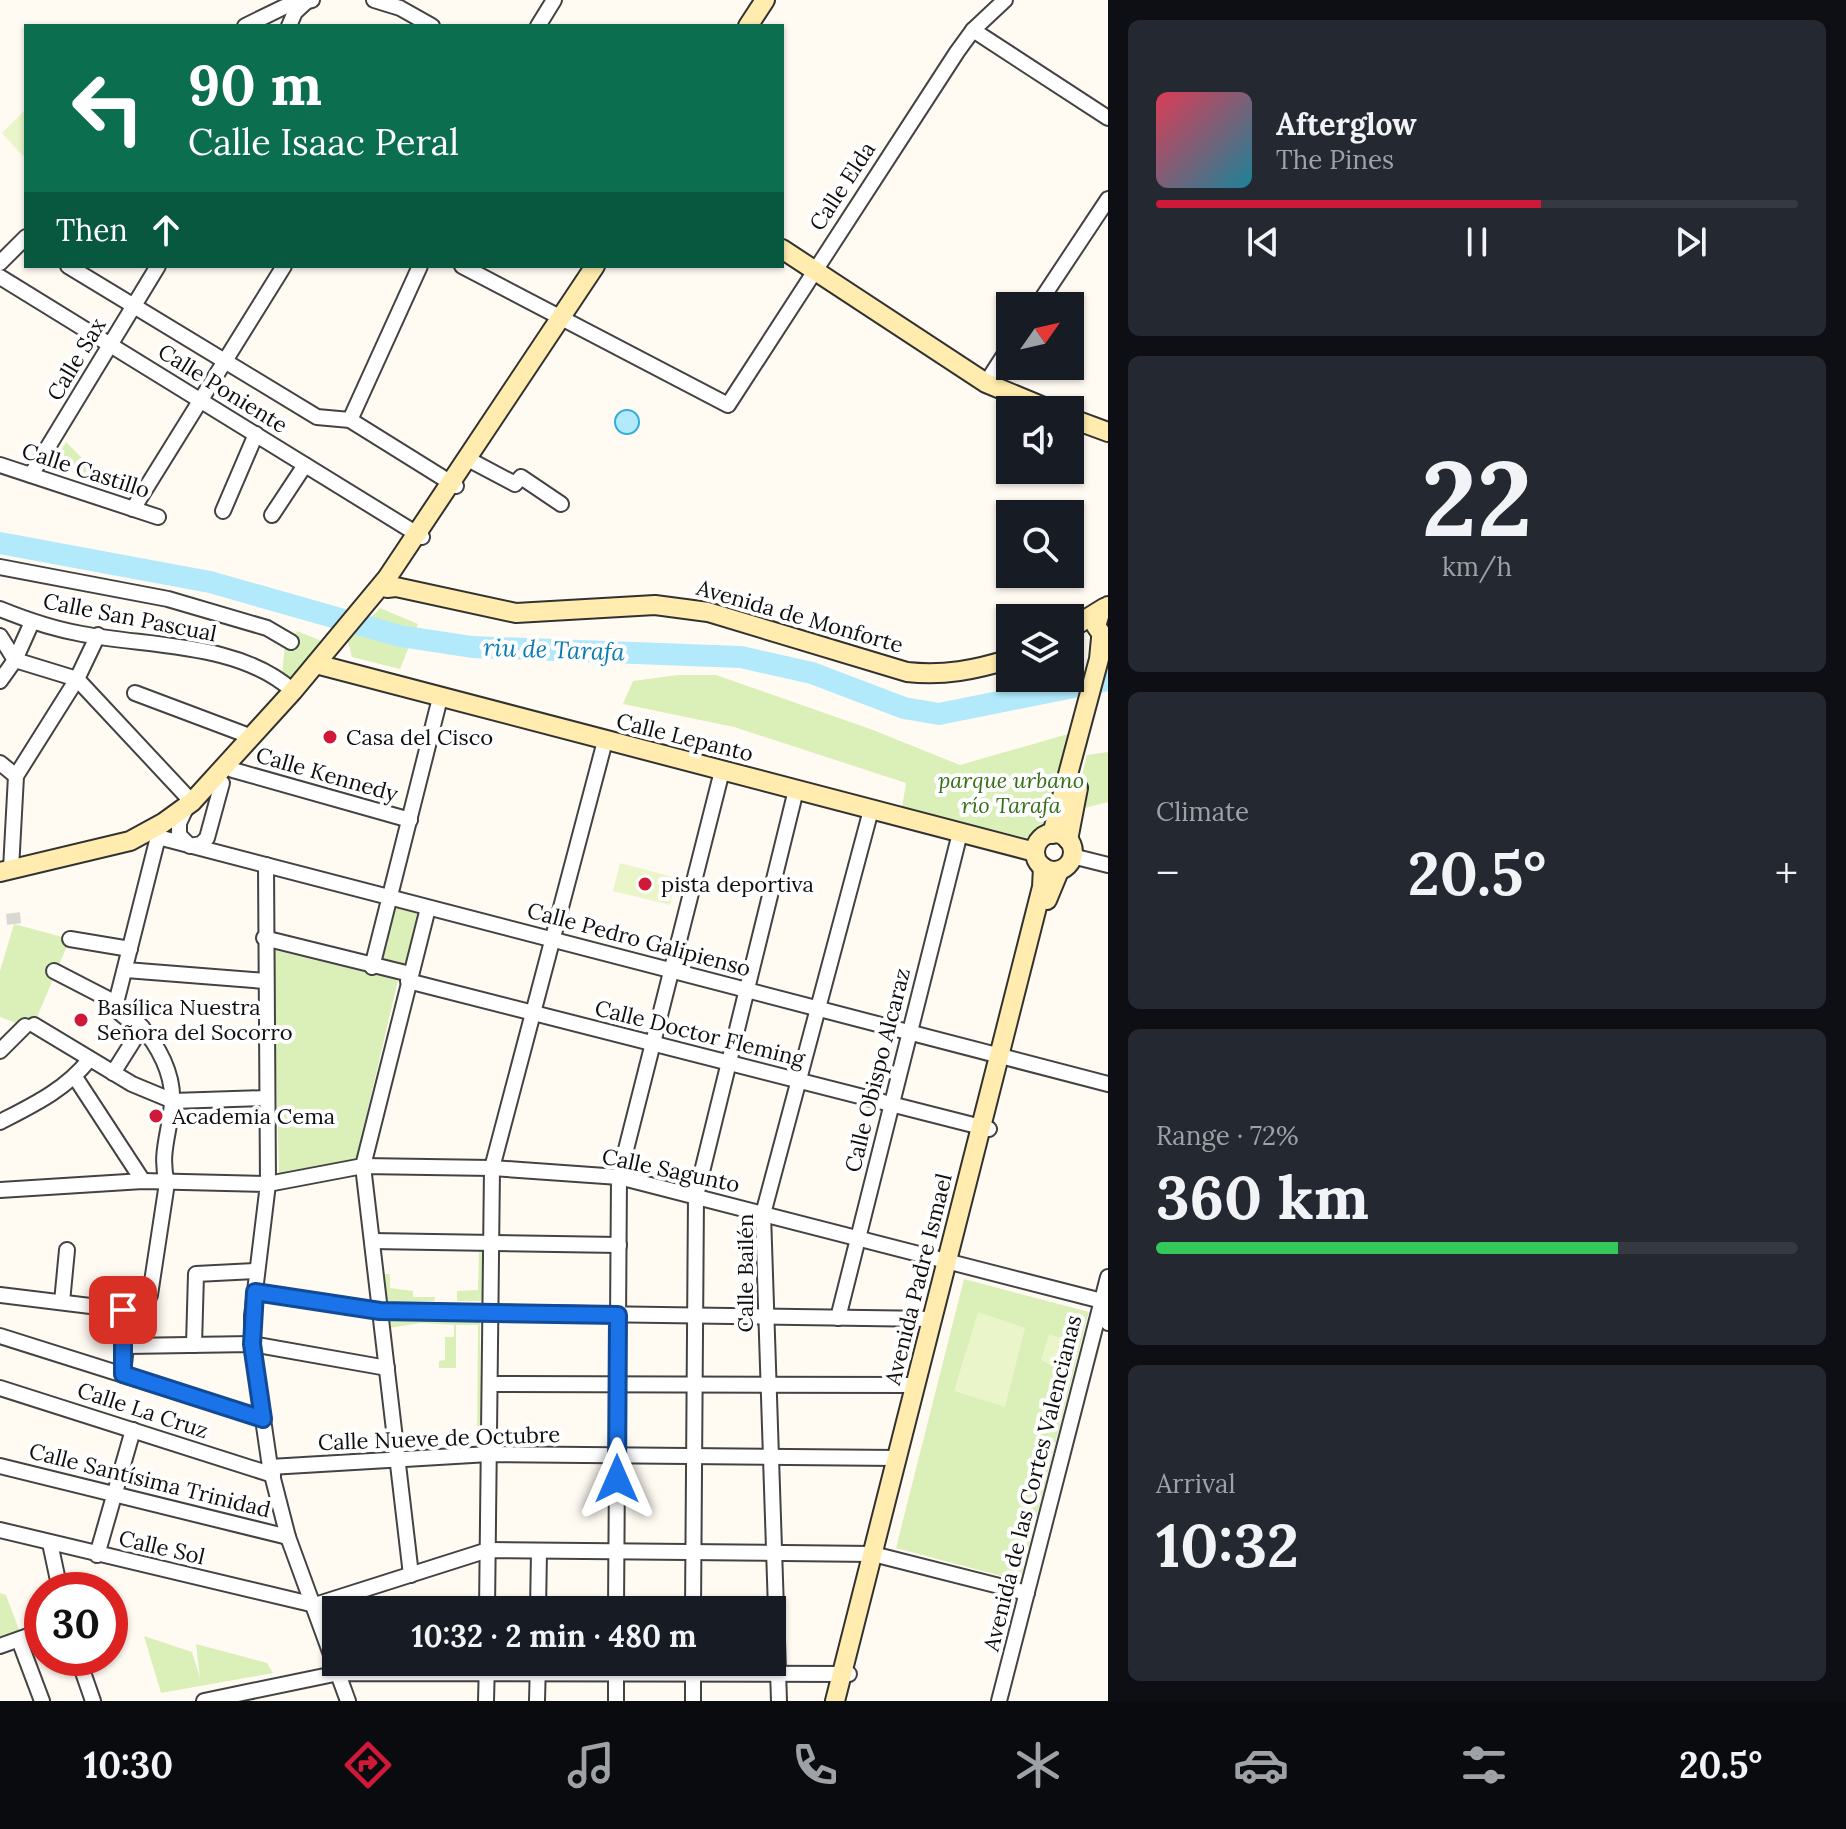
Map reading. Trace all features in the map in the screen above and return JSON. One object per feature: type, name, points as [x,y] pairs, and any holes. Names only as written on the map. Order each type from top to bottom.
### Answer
[{"type":"street","points":[[374,0],[400,8],[431,24]]},
{"type":"street","points":[[400,0],[432,24]]},
{"type":"street","points":[[539,24],[554,0]]},
{"type":"street","points":[[749,24],[765,0]]},
{"type":"street","points":[[763,24],[778,0]]},
{"type":"street","name":"Calle Elda","points":[[563,320],[728,405],[813,270],[973,30],[1005,0]]},
{"type":"street","points":[[250,24],[305,2]]},
{"type":"street","points":[[290,24],[295,12],[305,2]]},
{"type":"street","points":[[973,30],[1108,118]]},
{"type":"street","points":[[1046,292],[1108,199]]},
{"type":"street","points":[[0,263],[24,240]]},
{"type":"street","points":[[784,250],[986,383],[1017,396]]},
{"type":"street","points":[[71,268],[317,417],[350,420],[453,484]]},
{"type":"street","name":"Calle Sax","points":[[31,475],[157,268]]},
{"type":"street","points":[[133,509],[283,268]]},
{"type":"street","points":[[350,420],[419,268]]},
{"type":"street","points":[[466,268],[563,320]]},
{"type":"street","points":[[386,586],[563,320],[594,268]]},
{"type":"street","points":[[563,320],[602,268]]},
{"type":"street","name":"Calle Poniente","points":[[0,277],[419,535]]},
{"type":"street","points":[[986,383],[996,368]]},
{"type":"street","points":[[1084,423],[1108,432]]},
{"type":"street","points":[[223,511],[256,434]]},
{"type":"street","points":[[470,460],[515,484],[521,477],[561,504]]},
{"type":"street","name":"Calle Castillo","points":[[0,465],[158,517]]},
{"type":"street","points":[[272,515],[305,465]]},
{"type":"street","points":[[130,841],[184,812],[227,777],[403,566],[419,535]]},
{"type":"street","name":"Avenida de Monforte","points":[[403,566],[409,581],[420,585],[517,607],[553,608],[657,599],[709,606],[908,665],[958,667],[996,657]]},
{"type":"street","points":[[0,567],[168,599],[267,628],[291,642]]},
{"type":"street","name":"Avenida de Monforte","points":[[386,586],[534,614],[679,606],[907,672],[957,673],[996,663]]},
{"type":"street","points":[[1084,620],[1107,606]]},
{"type":"street","points":[[1107,606],[1098,617],[1102,637],[1099,659],[1064,843],[1068,864],[1046,863],[1040,840],[1064,843],[1108,865]]},
{"type":"street","name":"Calle San Pascual","points":[[0,609],[32,622],[98,635],[156,641],[237,662],[280,680],[293,691]]},
{"type":"street","points":[[0,681],[15,660],[32,622]]},
{"type":"street","points":[[98,635],[77,679],[16,776],[6,871],[158,837]]},
{"type":"street","points":[[0,636],[15,660],[77,679],[184,812],[204,822],[208,834]]},
{"type":"street","points":[[0,1295],[122,1307],[148,1299],[167,1183],[162,1167],[173,1101],[161,1053],[142,1027],[115,1009],[158,837],[320,665]]},
{"type":"street","name":"Calle Lepanto","points":[[320,665],[960,833],[1046,863]]},
{"type":"street","points":[[1064,843],[1108,674]]},
{"type":"street","points":[[135,693],[252,737]]},
{"type":"street","points":[[372,967],[440,698]]},
{"type":"street","points":[[487,1596],[492,1168],[605,741]]},
{"type":"street","points":[[0,763],[16,776]]},
{"type":"street","points":[[616,1596],[619,1177],[722,771]]},
{"type":"street","points":[[184,812],[181,839],[190,846],[201,844],[208,834],[227,777]]},
{"type":"street","name":"Calle Kennedy","points":[[227,777],[410,820]]},
{"type":"street","points":[[693,1596],[696,1196],[796,790]]},
{"type":"street","name":"Calle Bailén","points":[[775,1596],[763,1214],[871,810]]},
{"type":"street","name":"Calle Obispo Alcaraz","points":[[838,1318],[960,833]]},
{"type":"street","name":"Calle Pedro Galipienso","points":[[158,837],[1108,1084]]},
{"type":"street","name":"Avenida Padre Ismael","points":[[843,1701],[846,1674],[1003,1057],[1046,863]]},
{"type":"street","points":[[266,865],[264,938],[268,1184],[255,1271],[252,1344],[271,1471],[288,1537],[322,1625]]},
{"type":"street","points":[[411,1575],[363,1166],[428,908]]},
{"type":"street","name":"Calle Doctor Fleming","points":[[264,938],[532,1015],[985,1128]]},
{"type":"street","points":[[70,939],[130,949]]},
{"type":"street","points":[[126,970],[265,981]]},
{"type":"street","points":[[54,971],[116,1003]]},
{"type":"street","points":[[0,1051],[30,1026],[113,1073],[173,1101],[267,1098]]},
{"type":"street","points":[[113,1073],[142,1027]]},
{"type":"street","points":[[0,1122],[21,1115],[75,1077],[89,1060]]},
{"type":"street","points":[[75,1077],[143,1181]]},
{"type":"street","name":"Calle Sagunto","points":[[0,1190],[143,1181],[268,1184],[363,1166],[492,1168],[619,1177],[1102,1301]]},
{"type":"street","points":[[372,1241],[619,1245]]},
{"type":"street","points":[[62,1302],[67,1250]]},
{"type":"street","name":"Avenida Padre Ismael","points":[[876,1555],[897,1458],[951,1262]]},
{"type":"street","points":[[194,1345],[196,1274],[255,1271]]},
{"type":"street","name":"Avenida de las Cortes Valencianas","points":[[999,1701],[1108,1277]]},
{"type":"street","points":[[255,1292],[380,1311],[933,1319]]},
{"type":"street","points":[[1102,1301],[1108,1323]]},
{"type":"street","points":[[122,1307],[126,1346],[123,1374]]},
{"type":"street","points":[[0,1336],[263,1419]]},
{"type":"street","points":[[126,1346],[252,1344],[387,1368]]},
{"type":"street","points":[[490,1384],[916,1385]]},
{"type":"street","name":"Calle La Cruz","points":[[0,1388],[271,1471]]},
{"type":"street","points":[[97,1555],[133,1430]]},
{"type":"street","name":"Calle Nueve de Octubre","points":[[271,1471],[489,1454],[897,1458]]},
{"type":"street","name":"Calle Santísima Trinidad","points":[[0,1466],[288,1537]]},
{"type":"street","name":"Calle Sol","points":[[0,1530],[315,1605]]},
{"type":"street","points":[[50,1543],[56,1572]]},
{"type":"street","points":[[315,1605],[488,1550],[876,1555],[1027,1593]]},
{"type":"street","points":[[538,1596],[539,1551]]},
{"type":"street","points":[[0,1646],[24,1638]]},
{"type":"street","points":[[19,1640],[42,1701]]},
{"type":"street","points":[[786,1675],[846,1674]]},
{"type":"street","name":"Avenida Padre Ismael","points":[[835,1701],[846,1674]]},
{"type":"street","points":[[84,1676],[93,1701]]},
{"type":"street","points":[[204,1701],[324,1676]]},
{"type":"street","points":[[340,1676],[348,1701]]},
{"type":"street","points":[[486,1676],[486,1701]]},
{"type":"street","points":[[537,1701],[538,1676]]},
{"type":"street","points":[[616,1676],[616,1701]]},
{"type":"street","points":[[693,1676],[693,1701]]},
{"type":"street","name":"Calle Bailén","points":[[778,1676],[779,1701]]},
{"type":"street","points":[[278,1685],[283,1701]]},
{"type":"green space","points":[[24,111],[23,156],[2,133]]},
{"type":"green space","points":[[66,442],[107,483],[52,465]]},
{"type":"green space","points":[[380,608],[418,624],[400,669],[352,657],[348,642]]},
{"type":"green space","points":[[297,631],[329,644],[297,681],[282,675],[285,644],[289,646]]},
{"type":"green space","name":"parque urbano río Tarafa","points":[[678,675],[716,675],[873,730],[960,765],[1068,734],[1046,824],[1026,838],[902,808],[906,783],[734,727],[623,704],[633,681]]},
{"type":"green space","points":[[1108,752],[1108,802],[1073,811],[1087,755]]},
{"type":"green space","name":"pista deportiva","points":[[620,863],[677,878],[670,905],[613,891]]},
{"type":"green space","points":[[392,907],[420,914],[404,972],[377,967]]},
{"type":"green space","points":[[14,924],[70,939],[32,1029],[0,1017],[0,971]]},
{"type":"green space","points":[[273,950],[398,980],[355,1164],[279,1174]]},
{"type":"green space","points":[[464,1246],[484,1246],[483,1298],[480,1301],[457,1301],[457,1291],[478,1290],[479,1251],[464,1250]]},
{"type":"green space","points":[[383,1274],[390,1274],[390,1288],[413,1291],[413,1297],[435,1297],[434,1301],[386,1302]]},
{"type":"green space","points":[[964,1279],[1089,1312],[1020,1581],[896,1548]]},
{"type":"green space","points":[[978,1312],[1025,1328],[1005,1407],[954,1391]]},
{"type":"green space","points":[[389,1319],[480,1319],[481,1446],[477,1447],[478,1325],[456,1325],[456,1368],[439,1368],[439,1361],[445,1360],[445,1337],[454,1337],[454,1325],[421,1323],[389,1328]]},
{"type":"green space","points":[[1049,1334],[1062,1338],[1054,1367],[1041,1360]]},
{"type":"green space","points":[[0,1593],[6,1595],[20,1632],[0,1639]]},
{"type":"green space","points":[[144,1636],[192,1652],[200,1678],[196,1644],[267,1663],[273,1673],[161,1693]]},
{"type":"water","points":[[627,410],[636,413],[639,422],[636,431],[627,434],[618,431],[615,422],[618,413]]},
{"type":"waterway","name":"riu de Tarafa","points":[[0,543],[210,582],[400,636],[472,647],[741,657],[812,673],[904,708],[939,714],[1108,680]]},
{"type":"tunnel","points":[[13,913],[14,924]]},
{"type":"place","name":"Casa del Cisco","points":[[330,737]]},
{"type":"place","name":"pista deportiva","points":[[645,884]]},
{"type":"place","name":"Basílica Nuestra Señora del Socorro","points":[[81,1020]]},
{"type":"place","name":"Academia Cema","points":[[156,1116]]},
{"type":"route","points":[[123,1310],[126,1346],[123,1374],[263,1419],[252,1344],[255,1292],[380,1311],[618,1315],[617,1479]]}]
